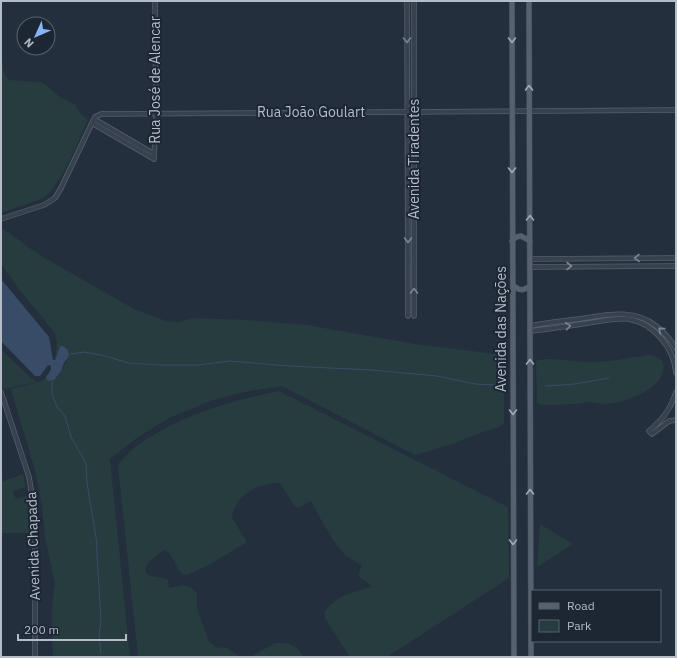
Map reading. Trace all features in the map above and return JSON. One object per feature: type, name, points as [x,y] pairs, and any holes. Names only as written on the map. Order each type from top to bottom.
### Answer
[{"type":"main road","name":"Avenida das Nações","points":[[512,1],[514,657]]},
{"type":"main road","name":"Avenida das Nações","points":[[529,1],[531,657]]},
{"type":"main road","points":[[512,241],[518,236],[523,236],[530,241]]},
{"type":"main road","points":[[513,285],[519,290],[530,286]]},
{"type":"street","name":"Rua José de Alencar","points":[[93,121],[154,160],[156,113],[155,1]]},
{"type":"street","name":"Avenida Tiradentes","points":[[407,1],[408,316]]},
{"type":"street","name":"Avenida Tiradentes","points":[[414,1],[414,316]]},
{"type":"street","name":"Rua João Goulart","points":[[93,121],[101,114],[676,110]]},
{"type":"street","points":[[1,219],[44,205],[55,198],[93,121],[154,154]]},
{"type":"street","points":[[530,259],[676,258]]},
{"type":"street","points":[[530,267],[676,266]]},
{"type":"street","points":[[530,329],[603,315],[634,315],[659,328],[666,334],[676,349]]},
{"type":"street","points":[[530,329],[611,319],[633,321],[653,330],[663,340],[674,357],[676,373]]},
{"type":"street","name":"Avenida Chapada","points":[[1,392],[29,477],[32,496],[35,551],[35,657]]},
{"type":"street","points":[[676,392],[664,418],[650,432],[669,421],[676,420]]},
{"type":"green space","points":[[408,41],[411,41],[411,109],[408,109]]},
{"type":"green space","points":[[1,58],[4,72],[9,80],[40,82],[46,85],[61,98],[76,105],[82,115],[88,120],[69,162],[51,191],[44,198],[1,213]]},
{"type":"green space","points":[[408,162],[411,162],[412,265],[409,265]]},
{"type":"green space","points":[[1,227],[38,254],[134,309],[166,321],[179,322],[192,318],[248,320],[307,325],[415,344],[504,355],[504,423],[499,427],[453,444],[415,455],[282,386],[244,392],[210,401],[169,418],[138,437],[110,459],[130,657],[53,657],[52,604],[55,584],[45,537],[42,504],[36,474],[11,389],[39,382],[44,379],[50,371],[46,378],[55,377],[62,370],[69,356],[63,346],[61,346],[55,360],[57,341],[55,333],[18,288],[1,263]]},
{"type":"green space","points":[[1,349],[37,382],[4,389],[1,384]]},
{"type":"green space","points":[[648,355],[655,356],[662,360],[664,369],[661,378],[654,385],[635,396],[606,404],[587,402],[578,404],[541,405],[537,402],[536,361],[556,359],[596,362]]},
{"type":"green space","points":[[279,391],[508,507],[509,578],[387,657],[350,657],[326,620],[324,613],[334,601],[372,586],[358,576],[362,565],[348,557],[338,546],[311,501],[298,508],[294,505],[280,483],[272,483],[249,492],[238,503],[234,510],[232,518],[247,542],[212,563],[187,575],[180,572],[172,556],[165,550],[150,561],[145,569],[149,575],[168,580],[169,588],[182,585],[190,587],[196,592],[197,608],[209,642],[215,647],[227,648],[240,657],[138,657],[118,465],[130,451],[140,444],[155,434],[185,419],[231,402]]},
{"type":"green space","points":[[23,474],[26,487],[13,492],[16,499],[29,495],[30,533],[1,533],[1,482]]},
{"type":"green space","points":[[540,524],[573,544],[537,567]]},
{"type":"green space","points":[[275,643],[292,645],[304,657],[250,657]]},
{"type":"water","points":[[1,279],[49,337],[53,360],[55,360],[60,346],[63,346],[68,350],[69,356],[54,380],[48,381],[46,378],[51,366],[48,365],[40,376],[35,376],[1,341]]},
{"type":"waterway","points":[[70,354],[85,352],[128,363],[160,365],[198,365],[230,361],[289,366],[371,370],[437,376],[475,384],[498,385]]},
{"type":"waterway","points":[[546,386],[575,384],[609,378]]},
{"type":"waterway","points":[[52,381],[52,394],[57,407],[65,416],[71,437],[86,463],[87,483],[96,537],[101,620],[99,635],[101,653]]}]
